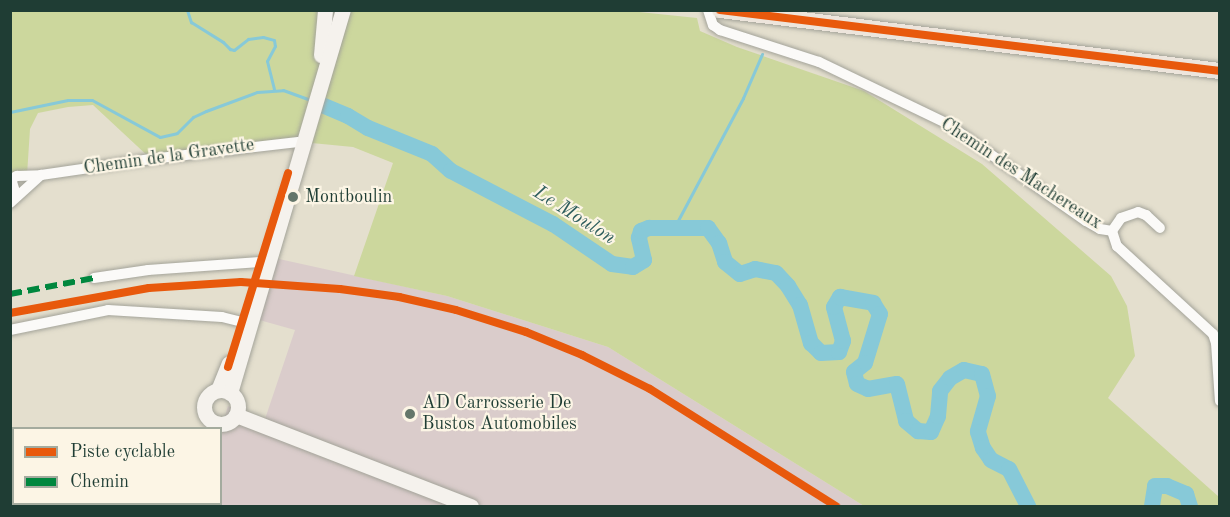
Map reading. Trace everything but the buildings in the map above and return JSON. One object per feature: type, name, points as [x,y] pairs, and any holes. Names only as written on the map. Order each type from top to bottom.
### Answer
[{"type":"main road","points":[[318,84],[325,10]]},
{"type":"main road","points":[[343,10],[318,84],[224,391],[205,400],[204,411],[220,423],[471,507]]},
{"type":"main road","points":[[720,10],[1220,71]]},
{"type":"main road","points":[[793,10],[1220,63]]},
{"type":"main road","points":[[246,323],[260,262],[309,114]]},
{"type":"main road","points":[[220,423],[238,405],[224,391]]},
{"type":"street","name":"Chemin des Machereaux","points":[[708,10],[713,25],[720,30],[819,62],[946,123],[1086,221],[1100,229],[1112,231]]},
{"type":"street","name":"Chemin de la Gravette","points":[[13,199],[11,179],[17,176],[41,175],[162,157],[298,142]]},
{"type":"street","name":"Chemin de la Gravette","points":[[13,199],[41,175]]},
{"type":"street","points":[[1160,228],[1146,215],[1138,212],[1121,219],[1112,231],[1117,246],[1213,334],[1216,343],[1220,401]]},
{"type":"street","points":[[94,278],[148,270],[260,262]]},
{"type":"street","points":[[10,330],[108,310],[175,312],[222,317],[246,323]]},
{"type":"shaded area","points":[[270,257],[447,296],[608,347],[864,506],[198,506],[222,505],[222,427],[228,406],[265,419],[295,330],[252,318]]},
{"type":"green space","points":[[620,10],[697,18],[700,31],[737,47],[864,91],[982,164],[1111,276],[1127,306],[1135,356],[1108,398],[1219,497],[1219,506],[864,506],[608,347],[447,296],[354,276],[393,163],[353,147],[291,141],[151,159],[93,105],[68,107],[38,113],[30,129],[27,175],[17,176],[11,203],[11,11]]},
{"type":"waterway","points":[[187,10],[191,22],[230,49],[234,50],[248,39],[263,37],[274,40],[275,46],[267,61],[274,89]]},
{"type":"waterway","points":[[675,226],[743,98],[762,54]]},
{"type":"waterway","name":"Le Moulon","points":[[10,112],[68,100],[92,100],[160,137],[177,133],[193,117],[257,92],[283,90],[311,100]]},
{"type":"waterway","name":"Le Moulon","points":[[322,105],[368,128],[432,154],[451,171],[553,224],[612,264],[633,267],[644,260],[639,238],[641,231],[649,228],[708,228],[719,243],[725,262],[740,274],[755,269],[776,273],[788,286],[800,305],[811,343],[821,353],[839,352],[843,341],[834,307],[840,297],[873,303],[880,314],[865,363],[854,372],[857,384],[868,389],[897,384],[906,421],[918,431],[931,432],[938,416],[940,391],[950,378],[964,370],[982,374],[988,396],[978,432],[983,448],[991,460],[1009,469],[1028,506]]},
{"type":"waterway","name":"Le Moulon","points":[[1152,506],[1155,486],[1167,486],[1186,494],[1190,506]]},
{"type":"marked path","points":[[10,294],[94,278]]},
{"type":"cycle path","points":[[720,10],[1220,71]]},
{"type":"cycle path","points":[[228,367],[288,173]]},
{"type":"cycle path","points":[[10,313],[149,288],[241,282],[340,289],[399,297],[456,310],[526,332],[582,355],[650,389],[836,506]]},
{"type":"place","name":"Montboulin","points":[[293,197]]},
{"type":"place","name":"AD Carrosserie De Bustos Automobiles","points":[[410,414]]}]
